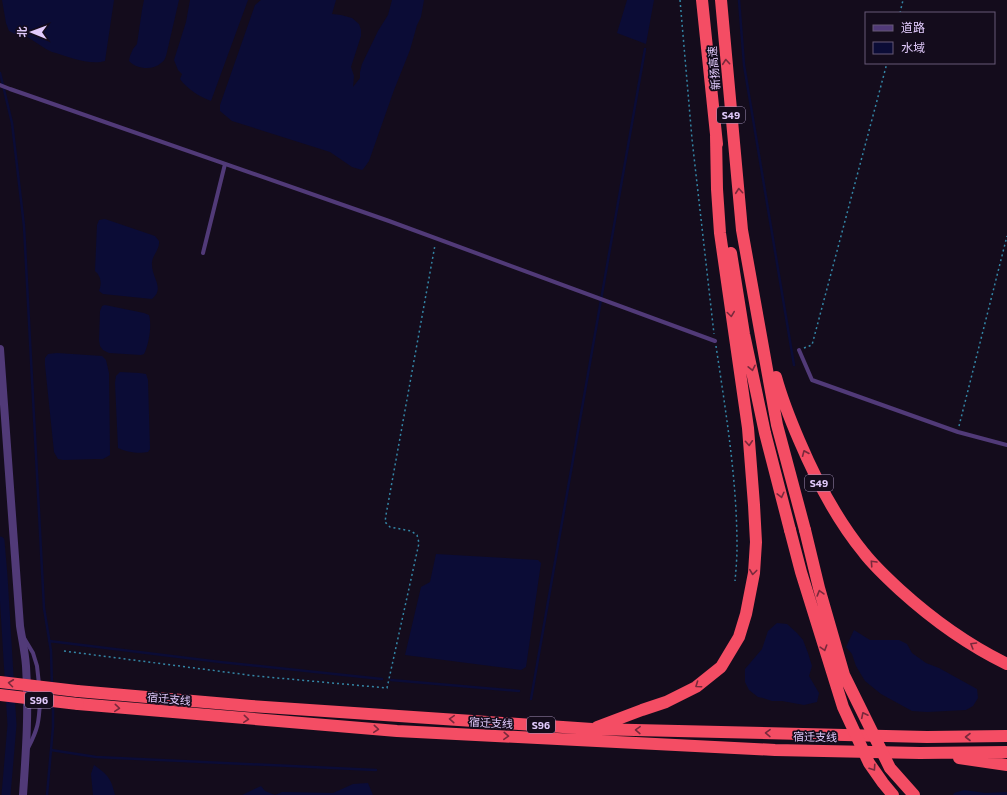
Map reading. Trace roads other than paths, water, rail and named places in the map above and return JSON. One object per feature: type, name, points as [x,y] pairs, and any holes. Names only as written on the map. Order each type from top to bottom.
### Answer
[{"type":"highway","name":"新扬高速","points":[[702,0],[716,136]]},
{"type":"highway","name":"新扬高速","points":[[721,0],[742,230]]},
{"type":"highway","name":"S49","points":[[716,136],[727,231],[744,334],[765,433],[801,572],[843,707],[870,763],[893,795]]},
{"type":"highway","points":[[592,729],[666,702],[696,687],[721,667],[739,637],[746,614],[754,573],[756,542],[754,505],[748,428],[720,233],[716,189],[716,136]]},
{"type":"highway","name":"S49","points":[[742,230],[780,394],[822,490],[842,523],[864,553],[881,572],[926,613],[957,635],[1007,664]]},
{"type":"highway","points":[[742,230],[777,425],[819,588],[844,675],[890,768],[914,795]]},
{"type":"highway","name":"宿迁支线","points":[[0,682],[77,691],[259,706],[592,729],[919,737],[1007,736]]},
{"type":"highway","name":"宿迁支线","points":[[0,696],[397,731],[775,750],[920,753],[1007,752]]},
{"type":"highway","points":[[920,753],[1007,765]]},
{"type":"street","points":[[0,349],[21,633],[26,664],[28,715],[23,795]]},
{"type":"lane","points":[[0,85],[436,238],[715,341]]},
{"type":"lane","points":[[203,253],[225,164]]},
{"type":"lane","points":[[799,350],[812,380],[958,432],[1007,445]]},
{"type":"lane","points":[[21,633],[33,653],[37,666],[40,693],[38,723],[35,735],[26,750]]},
{"type":"water","points":[[2,0],[114,0],[105,61],[92,62],[71,58],[52,52],[26,36],[9,31]]},
{"type":"water","points":[[144,0],[179,0],[165,58],[158,66],[149,68],[136,66],[129,61],[133,49],[137,44]]},
{"type":"water","points":[[190,0],[248,0],[211,101],[194,92],[183,83],[180,79],[182,74],[178,70],[174,60],[186,22]]},
{"type":"water","points":[[261,0],[336,0],[332,14],[352,18],[359,24],[361,30],[361,36],[351,67],[354,76],[353,87],[360,78],[362,64],[378,31],[388,15],[392,0],[424,0],[421,17],[417,25],[410,50],[369,161],[362,170],[352,167],[330,152],[232,121],[220,111],[220,105],[255,5]]},
{"type":"water","points":[[627,0],[654,0],[646,44],[617,33]]},
{"type":"water","points":[[105,219],[155,236],[159,241],[152,262],[158,287],[156,295],[152,299],[103,294],[99,291],[99,275],[95,271],[97,225],[99,220]]},
{"type":"water","points":[[105,305],[149,315],[150,334],[144,354],[109,353],[103,350],[100,346],[99,340],[100,311],[102,306]]},
{"type":"water","points":[[57,353],[102,356],[106,360],[109,373],[110,455],[103,459],[64,460],[58,459],[54,452],[45,358],[48,354]]},
{"type":"water","points":[[120,372],[146,374],[148,380],[150,449],[148,452],[141,453],[125,451],[118,448],[115,383],[116,376]]},
{"type":"water","points":[[436,554],[538,560],[541,563],[526,667],[521,670],[405,655],[421,587],[430,582]]},
{"type":"water","points":[[777,623],[787,624],[803,640],[812,666],[809,676],[819,693],[817,702],[804,705],[782,701],[772,701],[758,697],[749,690],[745,682],[745,669],[762,649],[768,631]]},
{"type":"water","points":[[854,630],[870,640],[899,640],[907,644],[912,653],[926,663],[939,668],[977,689],[978,698],[973,706],[966,710],[927,712],[912,711],[881,694],[865,681],[856,666],[852,654],[846,647]]},
{"type":"water","points":[[94,765],[108,777],[115,795],[93,795],[91,774]]},
{"type":"water","points":[[368,783],[373,795],[275,795],[282,792],[333,793],[353,784]]},
{"type":"water","points":[[261,786],[265,791],[275,795],[242,795]]},
{"type":"water","points":[[964,790],[985,793],[1007,792],[1007,795],[953,795],[954,793]]},
{"type":"waterway","points":[[739,0],[744,65],[794,365]]},
{"type":"waterway","points":[[531,699],[645,49]]},
{"type":"waterway","points":[[0,73],[12,123],[24,226],[44,608],[51,651],[52,685]]},
{"type":"waterway","points":[[0,541],[12,725],[6,795]]},
{"type":"waterway","points":[[49,641],[220,662],[382,679]]},
{"type":"waterway","points":[[391,680],[519,691]]},
{"type":"waterway","points":[[47,795],[53,727],[53,704]]},
{"type":"waterway","points":[[51,750],[96,757],[376,770]]}]
